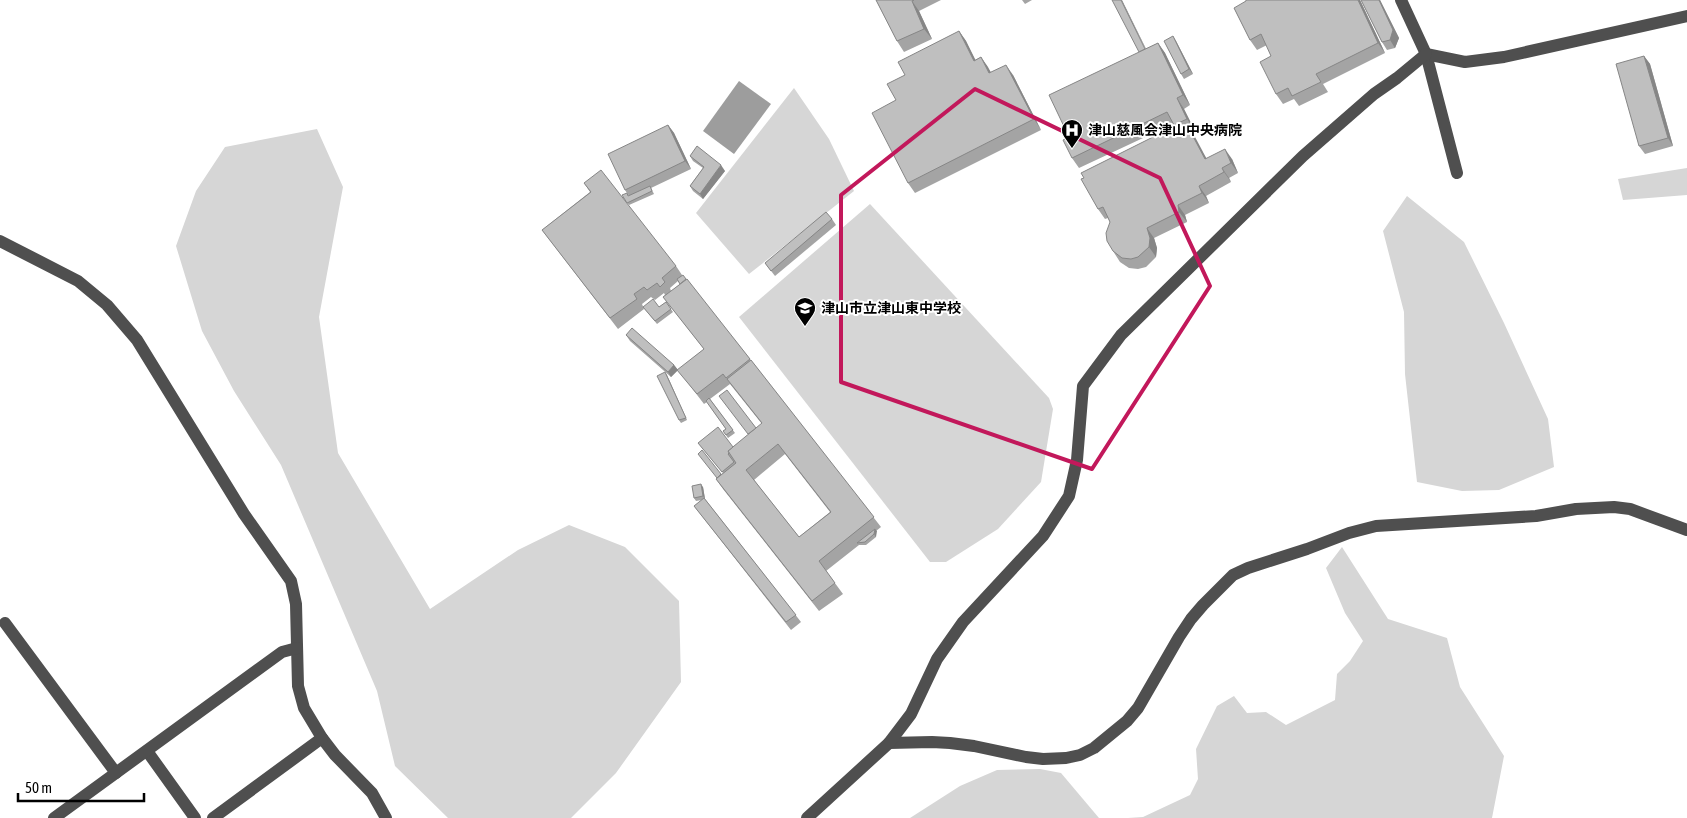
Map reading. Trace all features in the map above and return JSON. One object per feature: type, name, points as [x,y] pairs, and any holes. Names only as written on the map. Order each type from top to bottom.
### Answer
[{"type":"street","points":[[1401,0],[1426,54],[1457,173]]},
{"type":"street","points":[[1426,54],[1465,62],[1504,57],[1687,16]]},
{"type":"street","points":[[807,818],[889,743],[911,714],[938,659],[964,622],[1043,536],[1069,496],[1077,460],[1083,386],[1120,335],[1303,156],[1374,94],[1398,78],[1426,54]]},
{"type":"street","points":[[0,241],[78,281],[107,304],[136,340],[244,514],[291,581],[296,604],[298,686],[304,708],[334,755],[372,793],[385,818]]},
{"type":"street","points":[[889,743],[950,743],[1043,759],[1080,755],[1094,748],[1127,721],[1138,708],[1165,659],[1191,620],[1233,575],[1248,568],[1350,533],[1383,525],[1536,516],[1576,509],[1614,507],[1630,509],[1687,530]]},
{"type":"street","points":[[4,623],[116,773]]},
{"type":"street","points":[[54,818],[282,652],[297,648]]},
{"type":"street","points":[[213,818],[322,738]]},
{"type":"street","points":[[147,750],[195,818]]},
{"type":"highlighted area","points":[[975,89],[1160,178],[1210,286],[1092,469],[841,382],[841,195]]},
{"type":"shaded area","points":[[739,81],[771,104],[734,154],[703,131]]},
{"type":"shaded area","points":[[794,88],[829,139],[854,191],[749,274],[696,213]]},
{"type":"shaded area","points":[[317,129],[343,187],[319,317],[338,453],[430,609],[518,550],[569,525],[625,547],[679,601],[681,682],[616,773],[571,818],[448,818],[395,766],[377,691],[281,465],[234,391],[202,331],[176,246],[196,191],[225,147]]},
{"type":"shaded area","points":[[1687,168],[1687,195],[1623,200],[1618,179]]},
{"type":"shaded area","points":[[1407,196],[1464,242],[1548,419],[1554,467],[1499,490],[1462,491],[1417,482],[1405,374],[1404,312],[1383,231]]},
{"type":"shaded area","points":[[870,204],[1049,398],[1053,409],[1041,482],[998,529],[946,562],[930,562],[739,317]]},
{"type":"shaded area","points":[[1342,547],[1388,619],[1447,638],[1460,687],[1504,756],[1492,818],[1128,818],[1143,817],[1190,795],[1198,779],[1196,749],[1217,706],[1234,696],[1247,713],[1266,712],[1286,725],[1335,700],[1337,674],[1350,661],[1363,641],[1345,613],[1326,568]]},
{"type":"shaded area","points":[[1040,769],[1061,773],[1099,818],[910,818],[960,786],[997,770]]},
{"type":"building","points":[[876,0],[914,0],[912,1],[924,29],[897,41]]},
{"type":"building","points":[[1112,0],[1121,0],[1145,49],[1139,52]]},
{"type":"building","points":[[1246,0],[1358,0],[1378,43],[1316,74],[1321,82],[1292,96],[1288,88],[1276,94],[1260,62],[1271,56],[1261,34],[1250,40],[1234,8]]},
{"type":"building","points":[[1361,0],[1379,0],[1393,30],[1390,40],[1382,42]]},
{"type":"building","points":[[959,31],[974,61],[981,57],[989,73],[1006,65],[1034,119],[908,183],[872,113],[896,100],[887,84],[905,75],[898,62]]},
{"type":"building","points":[[1173,36],[1189,69],[1181,74],[1164,41]]},
{"type":"building","points":[[1158,43],[1183,95],[1177,98],[1187,119],[1174,125],[1167,112],[1072,158],[1063,140],[1069,137],[1049,95]]},
{"type":"building","points":[[1644,56],[1668,138],[1639,146],[1616,64]]},
{"type":"building","points":[[668,125],[685,161],[625,190],[608,154]]},
{"type":"building","points":[[1187,125],[1205,159],[1225,149],[1231,163],[1222,168],[1224,172],[1199,186],[1202,193],[1178,205],[1179,212],[1147,228],[1150,238],[1149,247],[1138,257],[1131,259],[1122,258],[1113,251],[1107,241],[1106,233],[1110,222],[1103,207],[1098,209],[1081,179],[1084,178],[1081,173],[1173,127],[1176,132]]},
{"type":"building","points":[[697,146],[721,165],[700,194],[690,186],[704,167],[690,156]]},
{"type":"building","points":[[601,170],[676,266],[662,278],[665,282],[660,287],[657,283],[647,290],[644,287],[634,294],[637,299],[610,318],[542,230],[591,192],[584,183]]},
{"type":"building","points":[[650,186],[652,191],[627,203],[622,195],[627,193],[628,196]]},
{"type":"building","points":[[826,212],[832,219],[771,271],[765,263]]},
{"type":"building","points":[[683,275],[686,279],[680,284],[677,279]]},
{"type":"building","points":[[687,279],[750,359],[726,378],[723,374],[697,394],[677,370],[704,349],[663,297]]},
{"type":"building","points":[[653,299],[659,307],[666,302],[671,309],[655,321],[643,307]]},
{"type":"building","points":[[632,328],[674,365],[668,372],[626,335]]},
{"type":"building","points":[[751,360],[874,517],[819,561],[835,583],[812,601],[716,479],[736,463],[728,451],[762,423],[727,379]],"holes":[[[778,444],[831,512],[799,537],[746,470]]]},
{"type":"building","points":[[665,372],[686,418],[679,420],[657,376]]},
{"type":"building","points":[[727,390],[756,428],[748,434],[719,396]]},
{"type":"building","points":[[709,398],[733,430],[726,435],[723,431],[726,429],[706,401]]},
{"type":"building","points":[[718,427],[733,447],[728,451],[728,454],[734,462],[722,472],[698,443]]},
{"type":"building","points":[[702,450],[721,474],[717,478],[698,454]]},
{"type":"building","points":[[701,484],[703,496],[694,498],[692,486]]},
{"type":"building","points":[[704,498],[796,615],[786,622],[694,506]]},
{"type":"building","points":[[875,529],[874,534],[865,542],[857,543]]},
{"type":"place","name":"津山慈風会津山中央病院","points":[[1072,149]]},
{"type":"place","name":"津山市立津山東中学校","points":[[805,327]]}]
